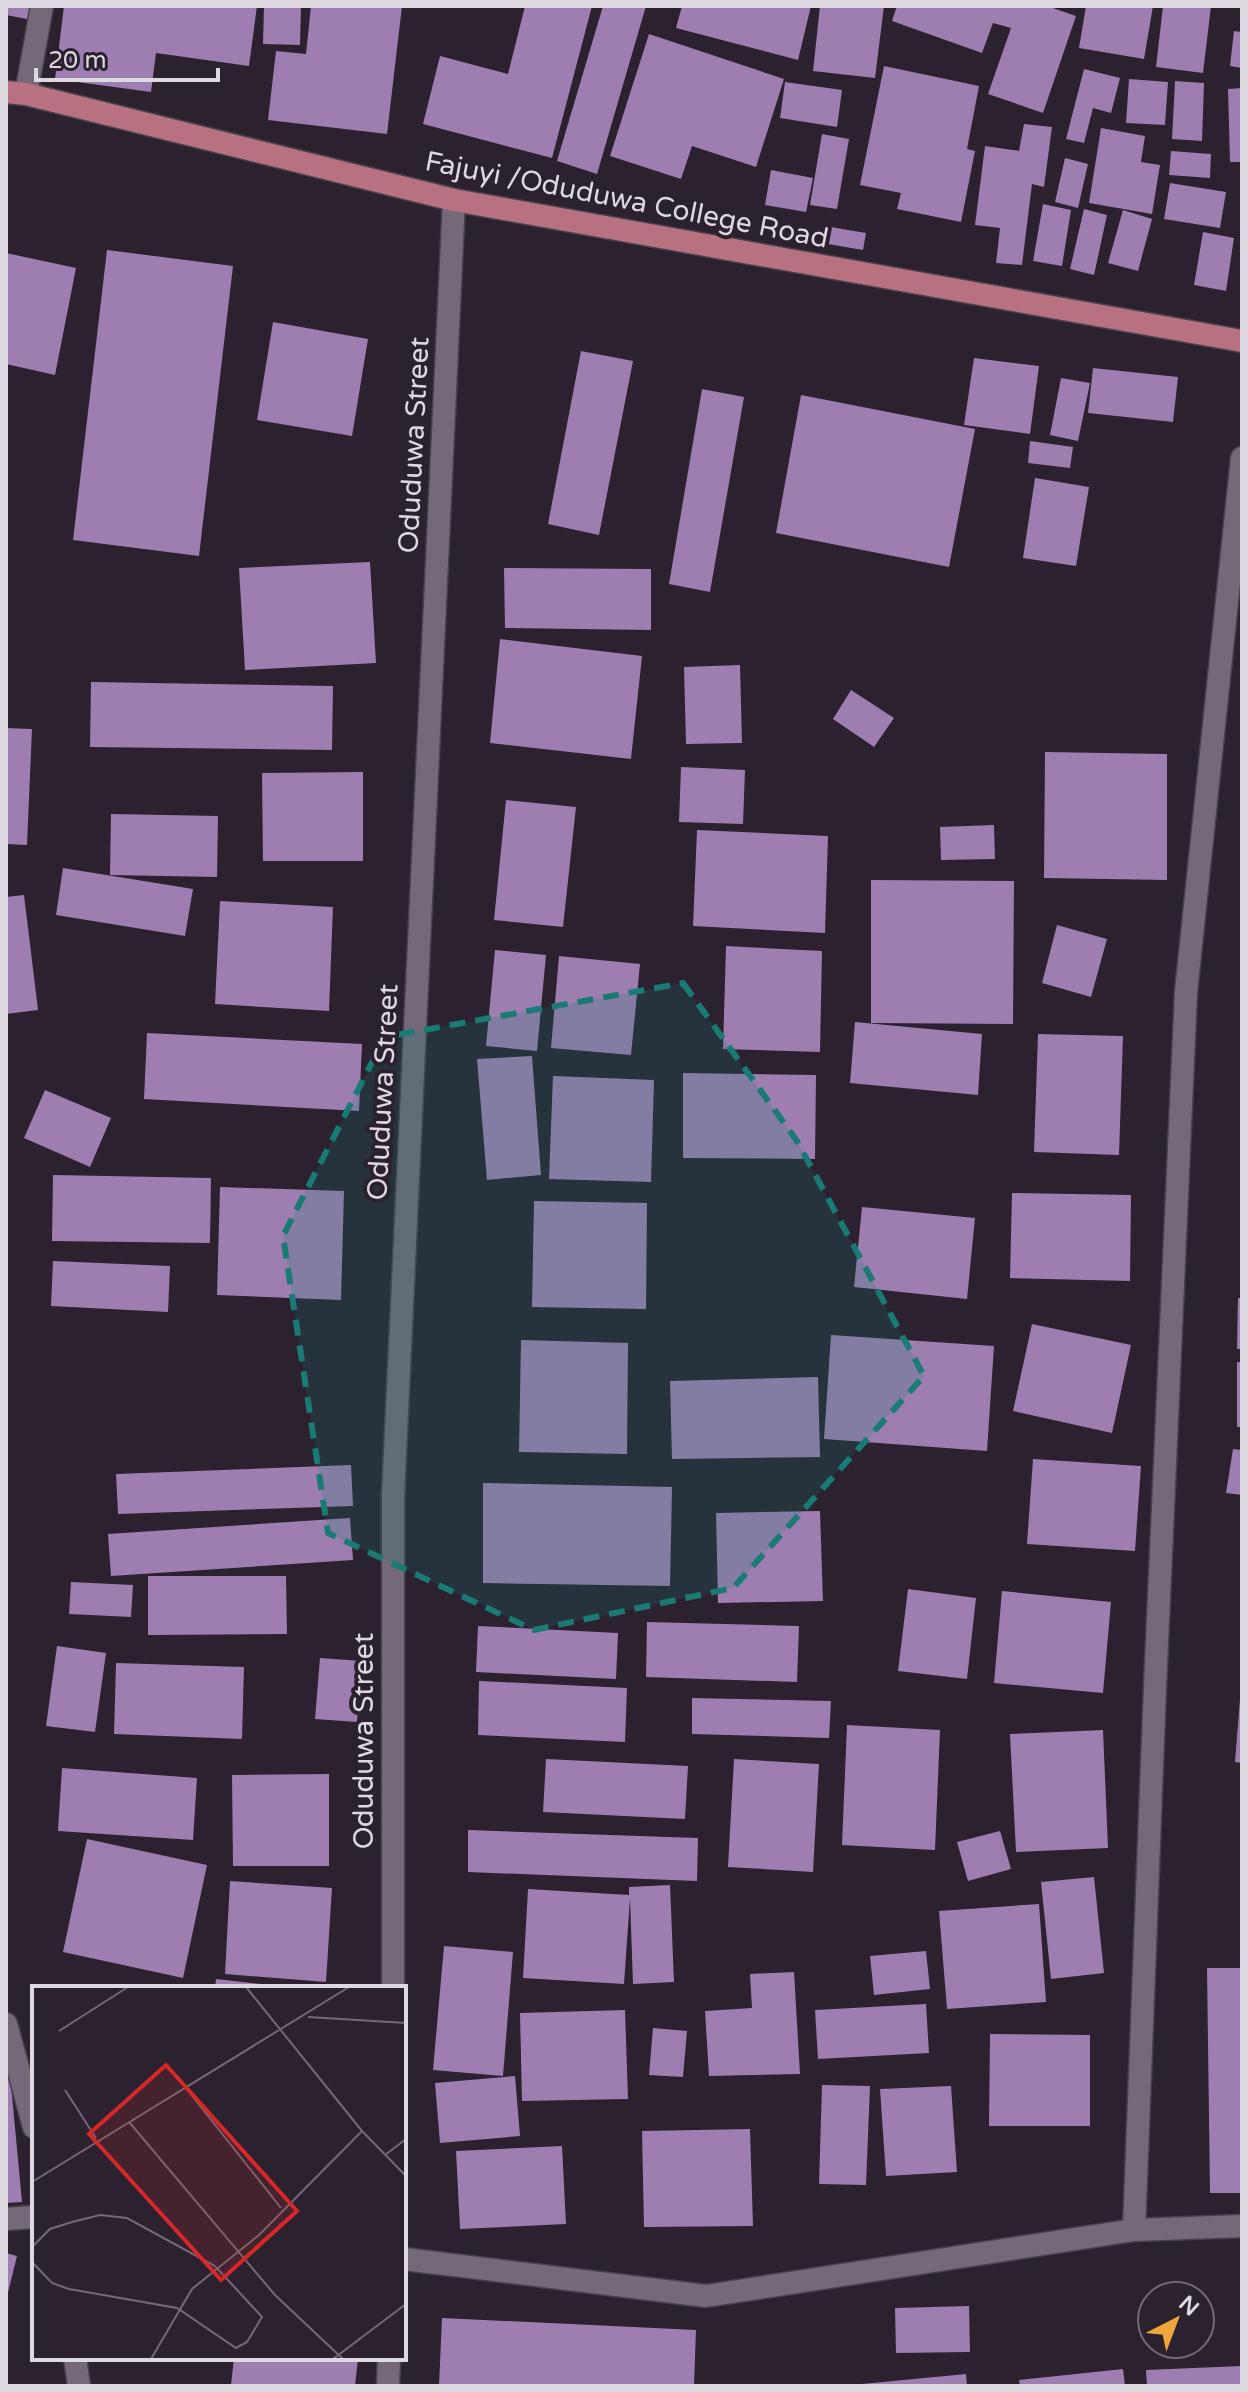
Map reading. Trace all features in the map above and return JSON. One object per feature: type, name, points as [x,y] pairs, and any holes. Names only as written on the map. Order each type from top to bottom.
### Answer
[{"type":"main road","name":"Fajuyi /Oduduwa College Road","points":[[16,93],[454,200],[1242,341]]},
{"type":"street","points":[[16,93],[42,6]]},
{"type":"street","name":"Oduduwa Street","points":[[393,1986],[393,1496],[454,200]]},
{"type":"street","points":[[1134,2230],[1155,1671],[1186,992],[1242,458]]},
{"type":"street","points":[[6,2024],[32,2120]]},
{"type":"street","points":[[6,2219],[32,2217]]},
{"type":"street","points":[[406,2259],[706,2296],[1134,2230],[1242,2226]]},
{"type":"street","points":[[75,2360],[79,2386]]},
{"type":"street","points":[[388,2386],[389,2360]]},
{"type":"highlighted area","points":[[683,983],[797,1141],[924,1376],[733,1588],[534,1630],[328,1533],[283,1236],[385,1037]]},
{"type":"building","points":[[6,6],[35,6],[32,20],[6,15]]},
{"type":"building","points":[[64,6],[257,6],[249,66],[156,53],[151,92],[55,79]]},
{"type":"building","points":[[264,6],[301,6],[300,45],[263,44]]},
{"type":"building","points":[[311,6],[402,6],[387,134],[268,120],[276,51],[306,54]]},
{"type":"building","points":[[525,6],[592,6],[552,158],[423,124],[440,56],[508,74]]},
{"type":"building","points":[[603,6],[646,6],[597,174],[557,161]]},
{"type":"building","points":[[682,6],[811,6],[798,60],[676,28]]},
{"type":"building","points":[[820,6],[884,6],[875,78],[813,71]]},
{"type":"building","points":[[897,6],[1047,6],[1076,16],[1043,113],[988,94],[1011,28],[993,23],[982,53],[892,21]]},
{"type":"building","points":[[1086,6],[1153,6],[1144,59],[1079,48]]},
{"type":"building","points":[[1163,6],[1211,6],[1203,73],[1156,67]]},
{"type":"building","points":[[1234,31],[1242,32],[1242,68],[1230,66]]},
{"type":"building","points":[[649,34],[784,79],[756,167],[692,146],[681,179],[610,156]]},
{"type":"building","points":[[884,66],[979,86],[967,149],[975,151],[961,222],[897,209],[901,193],[860,185]]},
{"type":"building","points":[[1084,69],[1120,78],[1111,113],[1093,108],[1084,143],[1066,139]]},
{"type":"building","points":[[1129,79],[1168,82],[1165,125],[1126,123]]},
{"type":"building","points":[[1175,81],[1204,83],[1202,141],[1172,139]]},
{"type":"building","points":[[785,82],[842,90],[837,127],[780,118]]},
{"type":"building","points":[[1242,88],[1242,162],[1230,162],[1228,89]]},
{"type":"building","points":[[1024,124],[1052,127],[1044,187],[1032,184],[1022,265],[996,263],[1000,228],[975,225],[985,146],[1019,151]]},
{"type":"building","points":[[1101,128],[1145,136],[1141,162],[1160,165],[1152,214],[1089,203]]},
{"type":"building","points":[[822,134],[849,139],[837,209],[810,205]]},
{"type":"building","points":[[1171,151],[1211,154],[1210,178],[1169,175]]},
{"type":"building","points":[[1065,158],[1088,164],[1078,208],[1055,202]]},
{"type":"building","points":[[771,170],[813,178],[806,212],[765,205]]},
{"type":"building","points":[[1170,183],[1226,192],[1220,228],[1164,219]]},
{"type":"building","points":[[1043,204],[1071,210],[1062,266],[1033,261]]},
{"type":"building","points":[[1084,209],[1107,215],[1094,275],[1070,269]]},
{"type":"building","points":[[1123,210],[1152,219],[1138,271],[1108,263]]},
{"type":"building","points":[[825,226],[866,233],[863,250],[822,243]]},
{"type":"building","points":[[1203,232],[1234,238],[1226,291],[1194,285]]},
{"type":"building","points":[[107,250],[233,266],[199,556],[73,540]]},
{"type":"building","points":[[6,253],[76,268],[55,375],[6,364]]},
{"type":"building","points":[[273,322],[368,339],[352,436],[257,420]]},
{"type":"building","points":[[581,351],[633,361],[599,535],[548,524]]},
{"type":"building","points":[[974,358],[1039,366],[1030,434],[964,425]]},
{"type":"building","points":[[1093,368],[1178,377],[1173,422],[1088,413]]},
{"type":"building","points":[[1061,378],[1090,383],[1078,441],[1050,435]]},
{"type":"building","points":[[702,389],[744,397],[710,592],[669,584]]},
{"type":"building","points":[[801,395],[975,429],[949,567],[776,533]]},
{"type":"building","points":[[1030,441],[1073,447],[1070,468],[1028,463]]},
{"type":"building","points":[[1035,478],[1089,487],[1076,566],[1023,558]]},
{"type":"building","points":[[370,562],[376,663],[245,670],[239,568]]},
{"type":"building","points":[[504,568],[651,569],[651,630],[505,628]]},
{"type":"building","points":[[500,639],[642,656],[631,759],[490,743]]},
{"type":"building","points":[[740,665],[742,743],[686,744],[684,667]]},
{"type":"building","points":[[91,682],[333,686],[332,750],[90,747]]},
{"type":"building","points":[[851,690],[894,718],[874,747],[833,719]]},
{"type":"building","points":[[6,728],[32,729],[27,845],[6,844]]},
{"type":"building","points":[[1045,752],[1167,754],[1167,880],[1044,878]]},
{"type":"building","points":[[681,767],[745,770],[743,824],[679,822]]},
{"type":"building","points":[[363,772],[363,861],[263,861],[262,773]]},
{"type":"building","points":[[506,800],[576,807],[563,927],[494,920]]},
{"type":"building","points":[[111,814],[218,816],[217,877],[110,875]]},
{"type":"building","points":[[994,825],[995,859],[941,860],[940,827]]},
{"type":"building","points":[[697,830],[828,836],[825,933],[693,926]]},
{"type":"building","points":[[63,868],[193,889],[185,936],[56,915]]},
{"type":"building","points":[[871,880],[1014,881],[1013,1024],[871,1023]]},
{"type":"building","points":[[24,895],[38,1010],[6,1014],[6,897]]},
{"type":"building","points":[[220,901],[333,907],[329,1011],[215,1004]]},
{"type":"building","points":[[1057,925],[1107,939],[1091,997],[1042,983]]},
{"type":"building","points":[[726,946],[822,951],[820,1052],[723,1049]]},
{"type":"building","points":[[495,950],[546,955],[537,1051],[486,1046]]},
{"type":"building","points":[[559,956],[640,964],[631,1055],[551,1048]]},
{"type":"building","points":[[855,1022],[982,1034],[978,1095],[850,1083]]},
{"type":"building","points":[[147,1033],[362,1044],[359,1111],[144,1099]]},
{"type":"building","points":[[1038,1034],[1123,1036],[1119,1155],[1034,1152]]},
{"type":"building","points":[[532,1056],[541,1175],[487,1180],[477,1059]]},
{"type":"building","points":[[683,1073],[816,1075],[815,1159],[683,1158]]},
{"type":"building","points":[[553,1076],[654,1080],[651,1182],[549,1179]]},
{"type":"building","points":[[45,1090],[111,1118],[90,1167],[24,1138]]},
{"type":"building","points":[[53,1175],[211,1178],[210,1243],[52,1241]]},
{"type":"building","points":[[220,1187],[344,1191],[341,1300],[217,1295]]},
{"type":"building","points":[[1012,1193],[1131,1195],[1130,1281],[1010,1278]]},
{"type":"building","points":[[534,1201],[647,1203],[646,1309],[532,1307]]},
{"type":"building","points":[[862,1207],[975,1218],[967,1299],[854,1287]]},
{"type":"building","points":[[53,1261],[170,1266],[168,1312],[51,1306]]},
{"type":"building","points":[[1238,1298],[1242,1298],[1242,1349],[1237,1349]]},
{"type":"building","points":[[1032,1324],[1131,1345],[1112,1433],[1013,1411]]},
{"type":"building","points":[[831,1335],[994,1346],[987,1451],[824,1439]]},
{"type":"building","points":[[521,1340],[628,1343],[627,1454],[519,1452]]},
{"type":"building","points":[[1237,1362],[1242,1362],[1242,1427],[1237,1427]]},
{"type":"building","points":[[818,1377],[820,1457],[672,1459],[670,1381]]},
{"type":"building","points":[[1233,1449],[1242,1450],[1242,1495],[1226,1493]]},
{"type":"building","points":[[1033,1459],[1141,1466],[1135,1551],[1027,1544]]},
{"type":"building","points":[[351,1465],[353,1506],[118,1514],[116,1474]]},
{"type":"building","points":[[483,1483],[672,1487],[670,1586],[483,1583]]},
{"type":"building","points":[[820,1511],[823,1601],[718,1603],[716,1513]]},
{"type":"building","points":[[350,1518],[353,1560],[111,1576],[108,1534]]},
{"type":"building","points":[[148,1576],[286,1576],[287,1634],[148,1635]]},
{"type":"building","points":[[71,1582],[133,1585],[131,1617],[69,1614]]},
{"type":"building","points":[[908,1589],[976,1598],[967,1679],[898,1671]]},
{"type":"building","points":[[1002,1591],[1111,1602],[1103,1693],[994,1683]]},
{"type":"building","points":[[647,1622],[799,1626],[797,1682],[646,1677]]},
{"type":"building","points":[[478,1626],[618,1633],[616,1679],[476,1672]]},
{"type":"building","points":[[57,1646],[106,1653],[95,1732],[46,1726]]},
{"type":"building","points":[[320,1658],[362,1661],[357,1722],[315,1719]]},
{"type":"building","points":[[116,1663],[244,1667],[242,1739],[114,1734]]},
{"type":"building","points":[[479,1681],[627,1688],[625,1742],[478,1735]]},
{"type":"building","points":[[692,1698],[831,1701],[829,1738],[692,1734]]},
{"type":"building","points":[[1242,1699],[1242,1763],[1235,1762]]},
{"type":"building","points":[[847,1725],[940,1730],[935,1850],[842,1845]]},
{"type":"building","points":[[1103,1730],[1108,1848],[1016,1852],[1010,1734]]},
{"type":"building","points":[[546,1759],[688,1766],[685,1819],[543,1812]]},
{"type":"building","points":[[734,1759],[819,1764],[813,1872],[728,1867]]},
{"type":"building","points":[[62,1768],[197,1778],[193,1840],[58,1831]]},
{"type":"building","points":[[329,1774],[329,1866],[233,1866],[232,1775]]},
{"type":"building","points":[[468,1830],[698,1838],[697,1881],[468,1872]]},
{"type":"building","points":[[1000,1831],[1011,1869],[968,1881],[957,1842]]},
{"type":"building","points":[[87,1839],[207,1865],[183,1978],[63,1952]]},
{"type":"building","points":[[1094,1877],[1104,1973],[1051,1979],[1041,1882]]},
{"type":"building","points":[[230,1881],[332,1888],[326,1982],[225,1974]]},
{"type":"building","points":[[670,1885],[674,1982],[633,1984],[630,1898],[624,1984],[523,1978],[528,1889],[629,1895],[629,1887]]},
{"type":"building","points":[[1039,1904],[1046,2002],[947,2009],[939,1911]]},
{"type":"building","points":[[444,1946],[513,1952],[503,2076],[433,2070]]},
{"type":"building","points":[[926,1951],[930,1989],[874,1995],[870,1956]]},
{"type":"building","points":[[1207,1968],[1242,1968],[1242,2193],[1210,2193]]},
{"type":"building","points":[[794,1972],[800,2074],[709,2076],[705,2011],[752,2008],[750,1974]]},
{"type":"building","points":[[216,1979],[278,1986],[215,1986]]},
{"type":"building","points":[[926,2004],[929,2053],[818,2059],[815,2010]]},
{"type":"building","points":[[625,2010],[628,2099],[522,2101],[520,2013]]},
{"type":"building","points":[[653,2028],[687,2031],[683,2077],[649,2075]]},
{"type":"building","points":[[990,2034],[1090,2035],[1090,2126],[989,2126]]},
{"type":"building","points":[[6,2053],[22,2202],[6,2203]]},
{"type":"building","points":[[515,2076],[520,2136],[440,2143],[435,2083]]},
{"type":"building","points":[[822,2085],[870,2086],[866,2185],[819,2184]]},
{"type":"building","points":[[951,2086],[957,2172],[886,2176],[880,2089]]},
{"type":"building","points":[[750,2129],[753,2226],[644,2227],[642,2131]]},
{"type":"building","points":[[562,2146],[566,2224],[460,2229],[456,2151]]},
{"type":"building","points":[[6,2253],[17,2256],[7,2297],[6,2297]]},
{"type":"building","points":[[969,2306],[970,2352],[896,2353],[895,2308]]},
{"type":"building","points":[[442,2318],[696,2330],[694,2386],[439,2386]]},
{"type":"building","points":[[234,2360],[358,2360],[355,2386],[231,2385]]},
{"type":"building","points":[[1242,2366],[1242,2386],[1147,2386],[1146,2370]]},
{"type":"building","points":[[1123,2369],[1125,2386],[1020,2386],[1019,2380]]},
{"type":"building","points":[[966,2374],[967,2386],[862,2386],[862,2384]]}]
